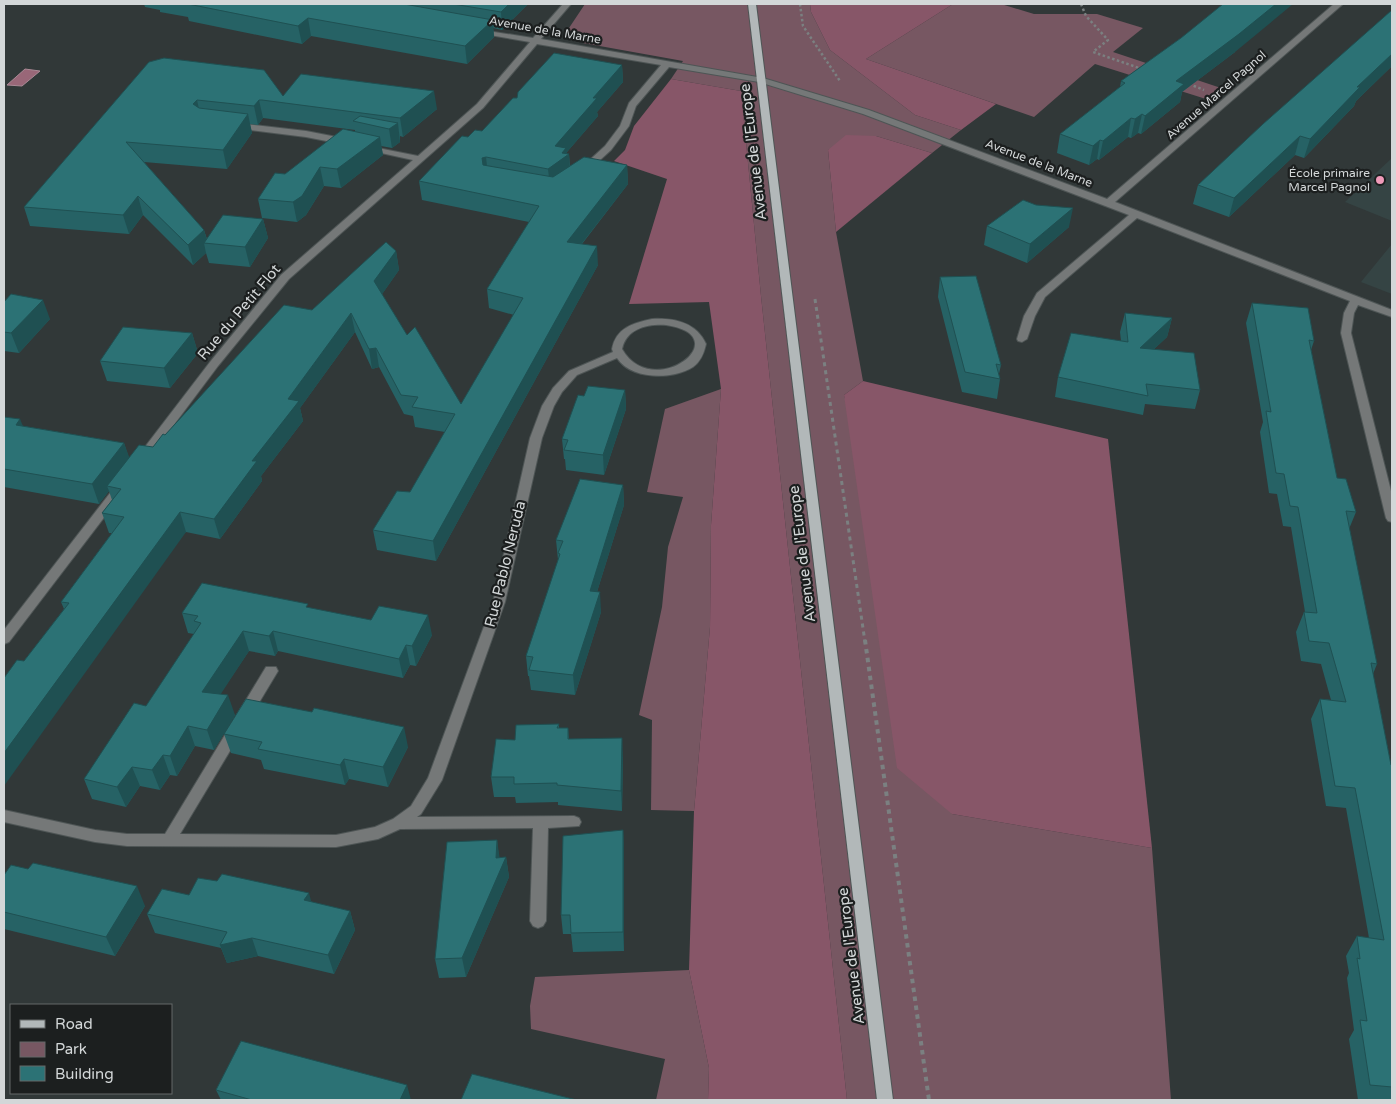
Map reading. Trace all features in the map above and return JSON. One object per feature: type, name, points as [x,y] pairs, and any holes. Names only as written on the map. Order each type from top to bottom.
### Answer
[{"type":"main road","name":"Avenue de l'Europe","points":[[752,4],[885,1100]]},
{"type":"street","name":"Rue du Petit Flot","points":[[137,466],[220,357],[285,277],[480,106],[567,4]]},
{"type":"street","name":"Avenue Marcel Pagnol","points":[[1108,203],[1339,4]]},
{"type":"street","name":"Avenue de la Marne","points":[[466,28],[760,80],[910,128],[1392,314]]},
{"type":"street","points":[[576,176],[608,148],[624,126],[632,105],[667,64]]},
{"type":"street","points":[[222,124],[306,134],[420,159]]},
{"type":"street","points":[[1022,339],[1025,325],[1033,306],[1041,294],[1136,214]]},
{"type":"street","points":[[1355,300],[1348,313],[1346,333],[1392,518]]},
{"type":"street","points":[[652,322],[667,322],[681,326],[697,336],[701,344],[700,354],[693,362],[667,372],[651,372],[636,369],[625,362],[618,354],[618,345],[622,336],[632,329],[652,322]]},
{"type":"street","name":"Rue Pablo Neruda","points":[[4,816],[95,836],[127,840],[336,842],[378,833],[398,824],[416,810],[435,780],[499,602],[536,438],[548,406],[557,390],[574,373],[618,354]]},
{"type":"street","points":[[4,639],[125,482]]},
{"type":"street","points":[[169,840],[271,671]]},
{"type":"street","name":"Rue Pablo Neruda","points":[[398,824],[574,822]]},
{"type":"street","points":[[538,921],[541,823]]},
{"type":"path","points":[[800,4],[803,26],[842,83],[836,84]]},
{"type":"path","points":[[1081,4],[1086,16],[1108,40],[1093,52],[1148,70]]},
{"type":"path","points":[[1185,83],[1230,99]]},
{"type":"path","points":[[815,298],[884,771],[929,1100]]},
{"type":"shaded area","points":[[810,4],[953,4],[866,59],[996,104],[961,130],[915,115],[830,50],[811,12]]},
{"type":"shaded area","points":[[25,69],[40,71],[22,86],[7,85]]},
{"type":"shaded area","points":[[671,79],[741,91],[761,296],[847,1100],[708,1100],[709,1068],[689,970],[694,811],[710,627],[711,525],[721,389],[709,302],[629,304],[667,179],[614,161],[625,150],[634,126]]},
{"type":"shaded area","points":[[846,135],[876,136],[932,153],[836,232],[828,150]]},
{"type":"shaded area","name":"École primaire Marcel Pagnol","points":[[1392,158],[1392,221],[1345,202]]},
{"type":"shaded area","points":[[1392,244],[1392,294],[1361,282]]},
{"type":"shaded area","points":[[863,381],[1108,439],[1152,848],[952,814],[897,768],[844,395]]},
{"type":"green space","points":[[585,4],[810,4],[811,12],[830,50],[915,115],[961,130],[932,153],[876,136],[828,150],[836,232],[863,381],[844,395],[952,814],[1152,848],[1171,1100],[847,1100],[761,296],[741,91],[671,79],[683,61],[583,43],[567,31]]},
{"type":"green space","points":[[953,4],[1001,4],[1034,14],[1097,14],[1143,28],[1113,52],[1221,88],[1206,99],[1095,64],[1034,117],[866,59]]},
{"type":"green space","points":[[721,389],[711,525],[710,627],[694,811],[651,810],[652,720],[639,715],[662,607],[668,547],[683,497],[647,492],[665,409]]},
{"type":"green space","points":[[689,970],[709,1068],[708,1100],[656,1100],[665,1059],[531,1029],[530,1006],[535,977]]},
{"type":"building","points":[[188,4],[404,4],[493,20],[465,46],[308,18],[298,26]]},
{"type":"building","points":[[453,4],[509,4],[501,12]]},
{"type":"building","points":[[1223,4],[1276,4],[1176,81],[1184,84],[1145,116],[1142,114],[1135,119],[1131,118],[1103,141],[1100,140],[1093,146],[1060,134],[1125,83],[1121,81],[1181,38]]},
{"type":"building","points":[[1392,10],[1392,54],[1357,87],[1360,87],[1310,139],[1300,136],[1234,198],[1198,185],[1263,124]]},
{"type":"building","points":[[554,53],[622,65],[593,98],[597,98],[555,146],[566,148],[562,153],[569,154],[548,169],[486,157],[482,158],[483,165],[553,177],[584,157],[627,165],[567,242],[597,246],[433,541],[373,530],[397,491],[410,492],[455,414],[412,407],[418,397],[401,395],[376,348],[369,349],[351,313],[288,399],[299,401],[252,461],[257,461],[214,519],[180,512],[4,753],[4,678],[17,660],[24,661],[69,603],[61,602],[124,517],[102,513],[121,489],[107,486],[139,445],[153,447],[163,434],[165,435],[284,305],[312,310],[386,242],[396,251],[374,281],[407,335],[415,327],[461,404],[523,298],[487,289],[539,206],[419,181],[462,136],[468,137],[475,130],[482,131],[513,98],[517,98],[518,92]]},
{"type":"building","points":[[164,58],[264,70],[283,96],[301,74],[434,91],[400,118],[262,100],[259,100],[254,106],[197,100],[193,104],[199,108],[248,114],[223,150],[126,142],[204,230],[188,245],[138,196],[123,215],[24,207],[149,62]]},
{"type":"building","points":[[360,116],[398,123],[389,129],[353,121]]},
{"type":"building","points":[[343,129],[380,137],[337,169],[320,167],[302,196],[293,202],[258,199],[275,173],[285,174]]},
{"type":"building","points":[[1023,200],[1036,205],[1073,208],[1030,244],[987,226]]},
{"type":"building","points":[[223,215],[263,219],[245,247],[204,243]]},
{"type":"building","points":[[976,276],[1001,365],[996,364],[1000,379],[965,372],[940,277]]},
{"type":"building","points":[[11,294],[43,300],[11,333],[4,332],[4,302]]},
{"type":"building","points":[[1252,303],[1308,308],[1314,341],[1309,340],[1337,478],[1346,479],[1356,512],[1346,511],[1377,664],[1371,663],[1392,765],[1392,1087],[1370,1085],[1360,1020],[1367,1021],[1357,958],[1360,959],[1357,936],[1384,940],[1355,788],[1335,786],[1320,699],[1346,702],[1329,643],[1309,641],[1304,612],[1317,613],[1298,507],[1290,506],[1284,474],[1276,473],[1266,411],[1271,412]]},
{"type":"building","points":[[1125,313],[1172,318],[1140,348],[1194,353],[1200,390],[1146,384],[1148,396],[1058,377],[1071,333],[1128,342]]},
{"type":"building","points":[[123,327],[192,333],[164,368],[100,361]]},
{"type":"building","points":[[588,386],[625,390],[603,455],[564,450],[568,440],[562,439],[578,395],[584,396]]},
{"type":"building","points":[[4,417],[20,419],[16,425],[124,443],[92,484],[4,469]]},
{"type":"building","points":[[580,479],[623,485],[590,591],[600,592],[573,675],[529,670],[533,657],[526,656],[563,541],[556,540]]},
{"type":"building","points":[[202,583],[308,604],[306,607],[371,620],[379,606],[428,615],[412,646],[406,645],[399,659],[273,631],[269,636],[243,631],[202,692],[228,695],[207,730],[188,726],[170,756],[163,755],[152,770],[132,767],[117,787],[84,779],[134,703],[146,706],[201,623],[194,621],[198,616],[182,613]]},
{"type":"building","points":[[246,699],[312,712],[314,708],[404,727],[383,767],[344,759],[340,765],[258,749],[262,742],[224,734]]},
{"type":"building","points":[[559,724],[557,728],[568,728],[568,739],[622,738],[621,791],[557,785],[557,783],[514,784],[514,777],[491,777],[496,739],[515,740],[516,725]]},
{"type":"building","points":[[623,830],[623,932],[571,933],[570,915],[561,915],[563,836]]},
{"type":"building","points":[[497,840],[496,858],[506,857],[462,958],[435,959],[447,842]]},
{"type":"building","points":[[33,863],[137,886],[106,937],[4,912],[4,875],[11,865],[28,869]]},
{"type":"building","points":[[222,874],[309,893],[304,900],[350,911],[328,955],[252,938],[220,945],[227,932],[147,914],[162,889],[189,895],[198,878],[217,881]]},
{"type":"building","points":[[241,1041],[407,1085],[400,1100],[252,1100],[216,1090]]},
{"type":"building","points":[[472,1074],[577,1100],[461,1100]]},
{"type":"place","name":"École primaire Marcel Pagnol","points":[[1380,180]]}]
